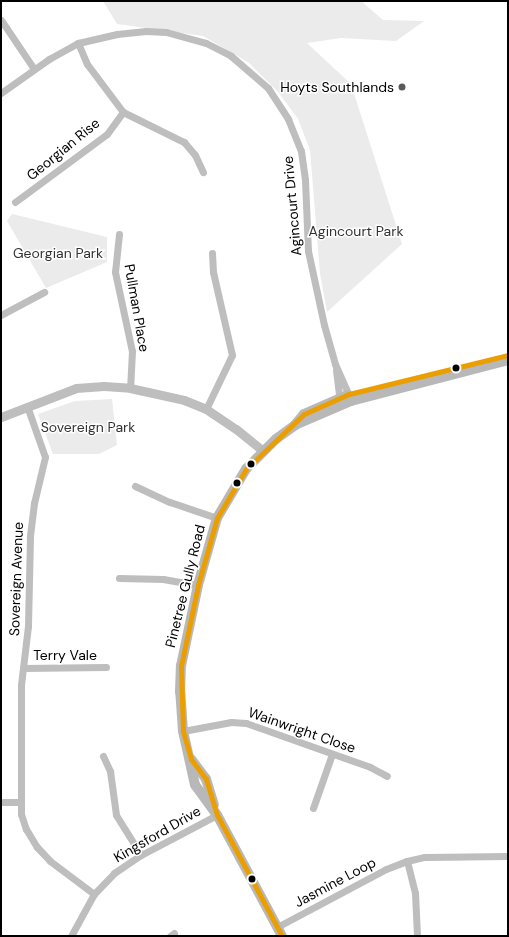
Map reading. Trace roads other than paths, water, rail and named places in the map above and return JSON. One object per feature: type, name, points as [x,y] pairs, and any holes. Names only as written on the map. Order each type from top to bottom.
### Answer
[{"type":"main road","name":"Pinetree Gully Road","points":[[280,932],[217,814],[195,785],[191,759],[183,731],[180,692],[181,666],[198,585],[217,518],[236,483],[263,451],[295,425],[350,397],[508,355]]},
{"type":"main road","name":"Pinetree Gully Road","points":[[350,397],[508,360]]},
{"type":"street","points":[[1,20],[34,69]]},
{"type":"street","name":"Agincourt Drive","points":[[1,94],[34,69],[78,43],[139,31],[166,32],[200,41],[231,56],[276,97],[288,119],[301,152],[305,180],[308,251],[324,325],[335,364],[340,401]]},
{"type":"street","points":[[78,43],[87,64],[123,112],[184,142],[195,155],[203,172]]},
{"type":"street","name":"Georgian Rise","points":[[15,202],[106,134],[123,112]]},
{"type":"street","name":"Pullman Place","points":[[119,234],[115,272],[132,351],[130,388]]},
{"type":"street","points":[[206,409],[232,355],[213,272],[212,253]]},
{"type":"street","points":[[1,315],[44,292]]},
{"type":"street","name":"Agincourt Drive","points":[[335,364],[350,397]]},
{"type":"street","points":[[1,417],[76,388],[104,386],[130,388],[177,398],[206,409],[263,451]]},
{"type":"street","name":"Sovereign Avenue","points":[[27,406],[45,458],[31,518],[28,626],[20,685],[20,802],[26,829],[37,847],[50,861],[94,894]]},
{"type":"street","points":[[135,486],[170,502],[217,518]]},
{"type":"street","points":[[119,578],[163,579],[198,585]]},
{"type":"street","name":"Terry Vale","points":[[23,668],[106,667]]},
{"type":"street","name":"Wainwright Close","points":[[183,731],[231,722],[246,724],[370,767],[387,776]]},
{"type":"street","points":[[313,808],[332,754]]},
{"type":"street","points":[[103,756],[110,771],[116,815],[141,855]]},
{"type":"street","points":[[1,802],[20,802]]},
{"type":"street","name":"Kingsford Drive","points":[[71,936],[94,894],[114,873],[141,855],[217,814]]},
{"type":"street","name":"Jasmine Loop","points":[[280,932],[386,869],[407,861],[425,857],[508,856]]},
{"type":"street","points":[[407,861],[416,898],[417,936]]},
{"type":"place","name":"Hoyts Southlands","points":[[402,87]]},
{"type":"park label","name":"Agincourt Park","points":[[356,231]]},
{"type":"park label","name":"Georgian Park","points":[[58,253]]},
{"type":"park label","name":"Sovereign Park","points":[[88,427]]}]
